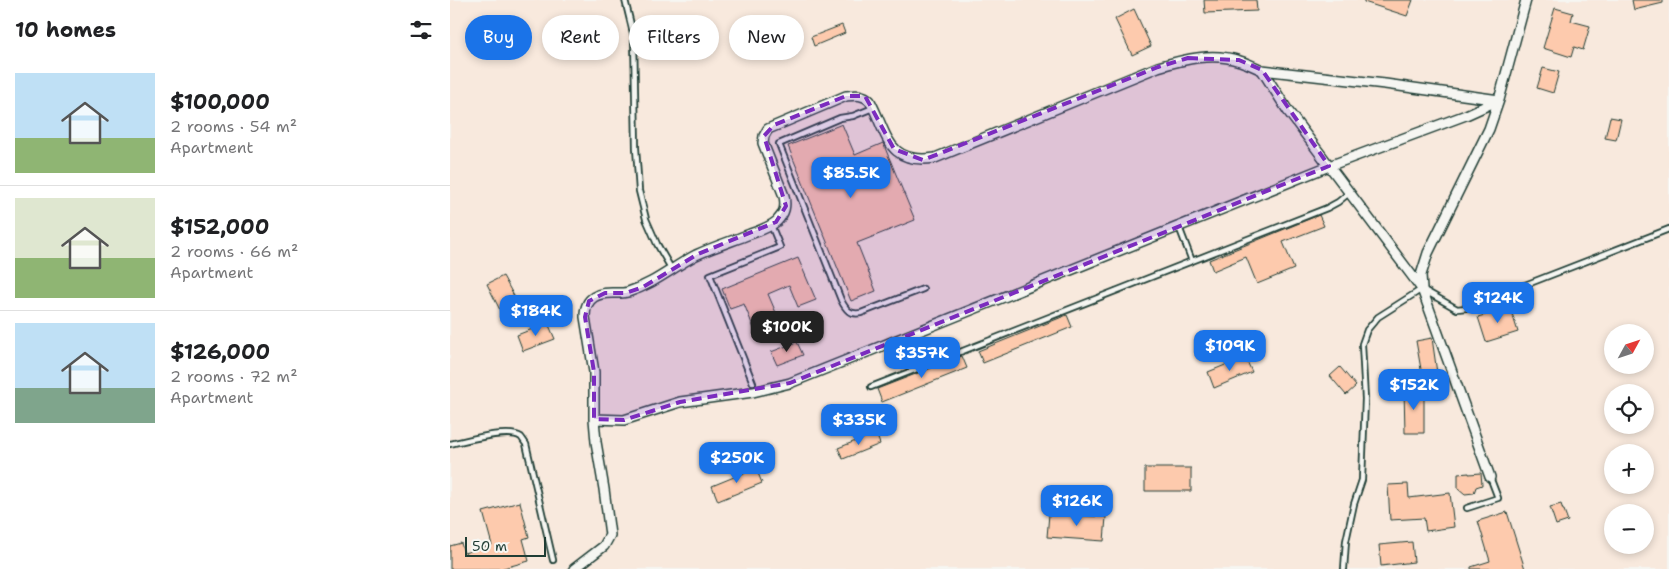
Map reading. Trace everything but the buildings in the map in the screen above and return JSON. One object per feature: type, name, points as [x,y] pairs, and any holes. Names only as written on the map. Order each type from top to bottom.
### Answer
[{"type":"street","points":[[1422,289],[1422,276],[1428,253],[1489,129],[1499,100],[1526,0]]},
{"type":"street","points":[[574,569],[604,546],[610,535],[594,419],[594,372],[585,316],[589,301],[595,296],[605,293],[626,293],[643,287],[698,254],[771,225],[782,215],[786,206],[784,196],[763,143],[768,129],[846,96],[865,96],[874,107],[894,149],[901,155],[911,159],[923,160],[935,158],[1158,66],[1188,58],[1212,57],[1239,60],[1262,70],[1385,84],[1499,100]]},
{"type":"street","points":[[1262,70],[1288,111],[1422,289],[1490,477]]},
{"type":"street","points":[[594,419],[624,420],[680,402],[753,392],[790,383],[1329,166],[1466,115],[1499,100]]},
{"type":"lane","points":[[625,0],[634,37],[636,148],[639,191],[646,219],[657,244],[672,270]]},
{"type":"lane","points":[[874,107],[853,116],[840,118],[779,144],[846,310],[854,314],[861,313],[923,289]]},
{"type":"lane","points":[[871,387],[1327,208],[1350,193]]},
{"type":"lane","points":[[753,383],[710,275],[780,247],[771,225]]},
{"type":"lane","points":[[1179,227],[1192,261]]},
{"type":"lane","points":[[1344,569],[1346,541],[1354,504],[1362,480],[1365,399],[1362,344],[1367,330],[1378,317],[1422,289],[1457,309],[1466,308],[1669,229]]},
{"type":"lane","points":[[450,444],[502,434],[522,438],[526,444],[553,560]]},
{"type":"lane","points":[[1467,508],[1498,498],[1490,477]]},
{"type":"highlighted area","points":[[1188,58],[1239,60],[1262,70],[1329,166],[790,383],[680,402],[624,420],[594,419],[594,372],[585,317],[589,301],[605,293],[626,293],[643,287],[698,254],[776,222],[786,206],[764,136],[774,125],[846,96],[865,96],[894,149],[923,160],[1158,67]]},
{"type":"shaded area","points":[[450,0],[1669,0],[1669,569],[450,569]]}]
